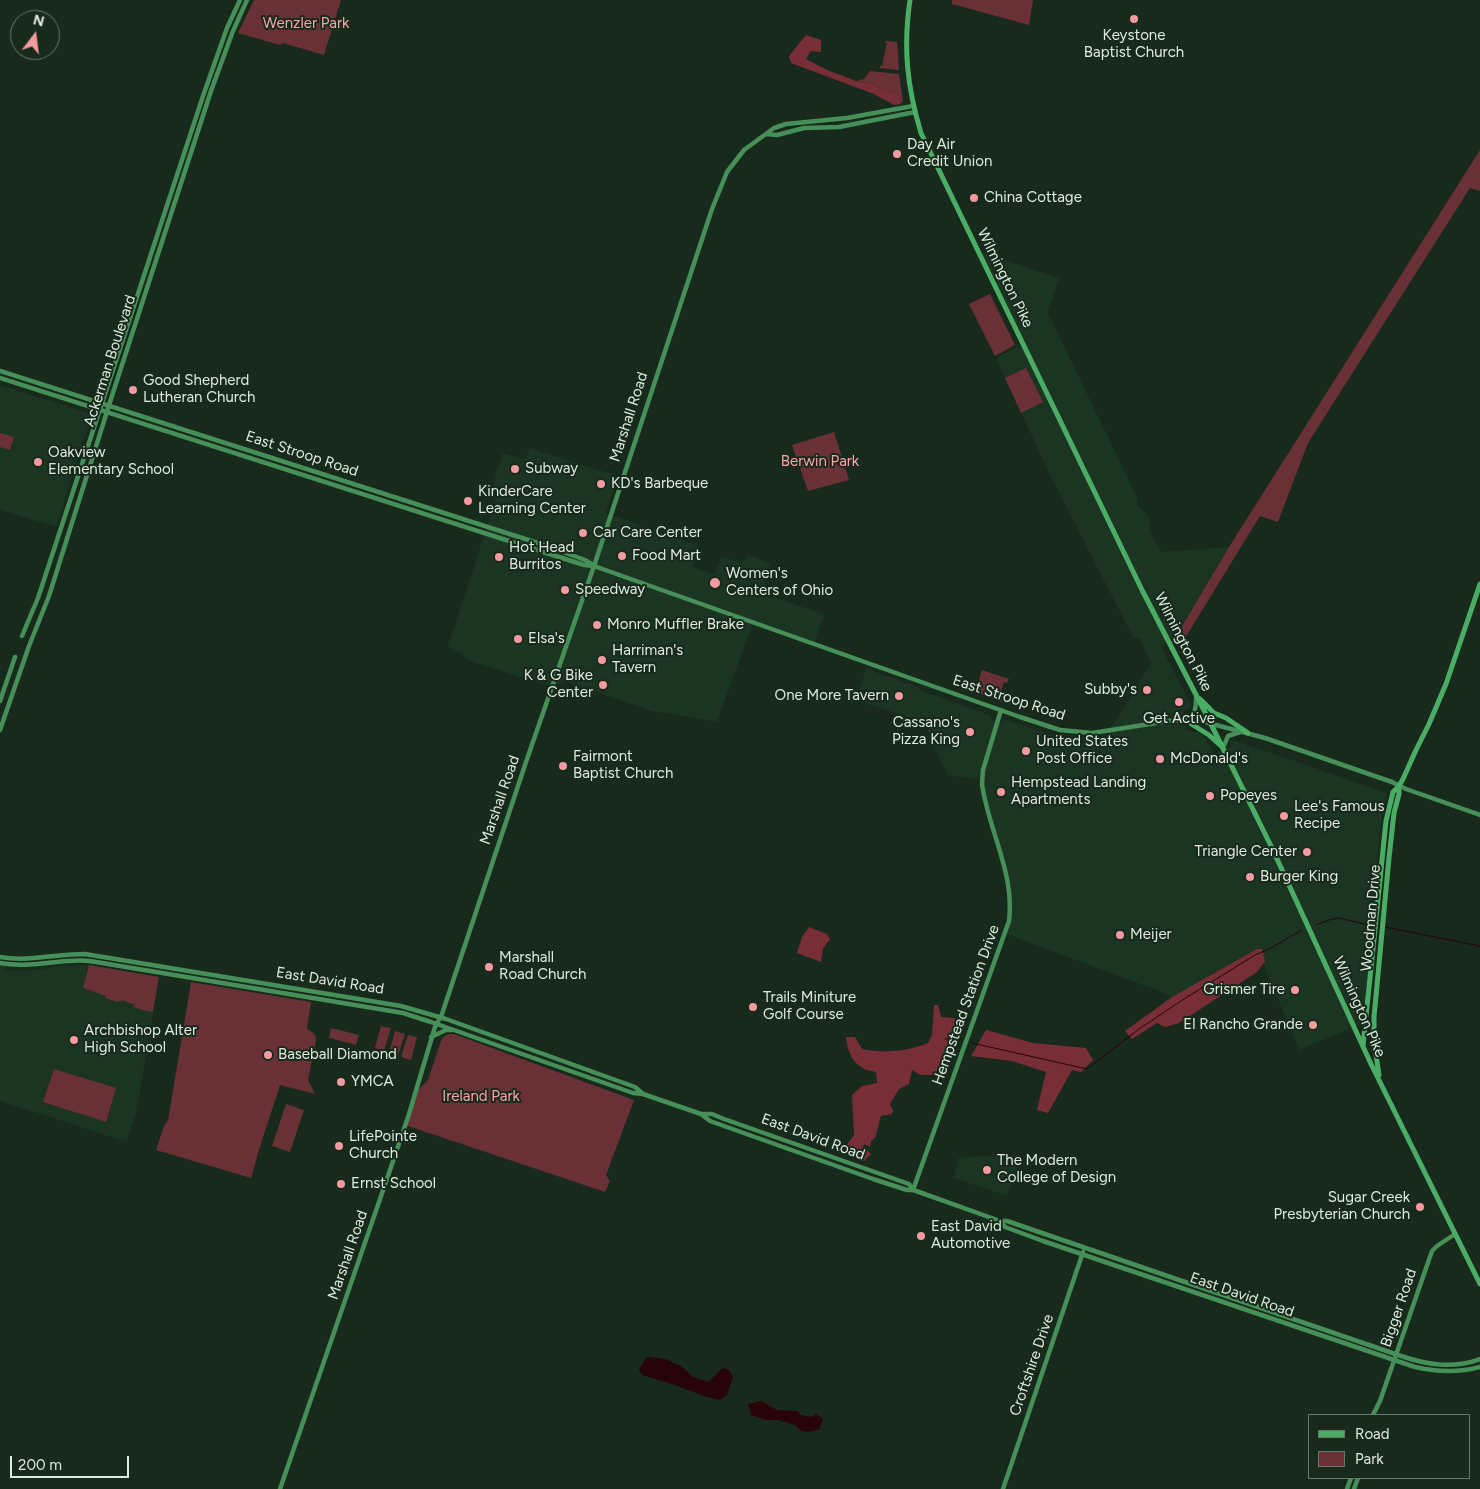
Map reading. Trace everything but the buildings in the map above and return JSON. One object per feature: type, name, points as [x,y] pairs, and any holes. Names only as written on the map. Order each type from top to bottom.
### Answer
[{"type":"main road","name":"Wilmington Pike","points":[[910,0],[906,29],[906,55],[914,109],[921,132],[1142,590],[1211,723],[1293,893],[1380,1083],[1480,1284]]},
{"type":"main road","name":"Woodman Drive","points":[[1363,1046],[1386,821],[1393,792],[1399,786],[1439,701],[1480,584]]},
{"type":"main road","points":[[1196,695],[1214,713],[1226,718],[1248,733]]},
{"type":"main road","points":[[1186,720],[1209,735],[1223,748]]},
{"type":"main road","name":"Woodman Drive","points":[[1380,1083],[1374,1030],[1382,926],[1394,813],[1399,786]]},
{"type":"main road","points":[[1370,978],[1378,979]]},
{"type":"main road","points":[[1365,1029],[1374,1030]]},
{"type":"street","name":"Ackerman Boulevard","points":[[22,636],[34,609],[203,96],[227,28],[240,0]]},
{"type":"street","name":"Ackerman Boulevard","points":[[0,730],[29,646],[43,612],[211,91],[233,31],[247,0]]},
{"type":"street","name":"Marshall Road","points":[[280,1489],[392,1165],[436,1024],[440,1018],[594,566],[722,182],[738,156],[751,143],[774,128],[786,124],[914,109]]},
{"type":"street","name":"Marshall Road","points":[[766,134],[777,135],[804,128],[839,127],[914,109]]},
{"type":"street","name":"East Stroop Road","points":[[0,371],[541,544],[585,560],[594,566]]},
{"type":"street","name":"East Stroop Road","points":[[0,378],[584,565],[594,566],[1051,727],[1092,733],[1131,726],[1186,720],[1211,723],[1248,733],[1365,772],[1480,814]]},
{"type":"street","points":[[72,493],[81,495]]},
{"type":"street","points":[[61,526],[70,529]]},
{"type":"street","points":[[0,701],[16,657]]},
{"type":"street","points":[[1186,720],[1196,708],[1196,695]]},
{"type":"street","name":"Hempstead Station Drive","points":[[913,1190],[1009,921],[1011,901],[1008,883],[982,784],[984,770],[1001,710]]},
{"type":"street","points":[[1223,748],[1228,736],[1240,732]]},
{"type":"street","name":"East David Road","points":[[0,957],[21,959],[85,954],[396,1005],[440,1018],[635,1087],[644,1094],[702,1114],[712,1114],[910,1184],[913,1190],[1000,1222],[1005,1227],[1394,1361],[1436,1371],[1468,1370],[1480,1367]]},
{"type":"street","name":"East David Road","points":[[0,963],[30,965],[64,960],[90,960],[389,1010],[436,1024],[633,1094],[644,1094]]},
{"type":"street","points":[[278,992],[279,985]]},
{"type":"street","points":[[432,1037],[446,1030],[453,1030]]},
{"type":"street","name":"East David Road","points":[[1000,1222],[1007,1221],[1426,1364],[1458,1364],[1480,1359]]},
{"type":"street","name":"Bigger Road","points":[[1374,1414],[1380,1401],[1430,1256],[1434,1248],[1455,1234]]},
{"type":"street","name":"Croftshire Drive","points":[[1003,1489],[1084,1248]]},
{"type":"street","name":"Bigger Road","points":[[1378,1414],[1380,1401]]},
{"type":"shaded area","points":[[806,35],[821,40],[821,52],[811,51],[806,59],[827,70],[856,81],[871,84],[900,96],[900,104],[894,105],[874,94],[791,63],[789,56]]},
{"type":"shaded area","points":[[978,251],[1059,278],[1048,313],[1138,499],[1137,505],[1150,518],[1150,532],[1161,552],[1229,547],[1175,638],[1161,646],[1191,705],[1189,709],[1184,711],[1186,730],[1204,736],[1214,754],[1231,746],[1230,742],[1234,740],[1387,793],[1380,830],[1366,1022],[1299,1050],[1257,949],[1175,997],[1006,934],[1010,894],[982,780],[947,775],[924,722],[856,700],[867,669],[990,715],[992,720],[1003,723],[1007,720],[1061,738],[1103,741],[1151,663],[1139,637],[1134,639],[1048,471],[996,358],[1023,344]]},
{"type":"shaded area","name":"Oakview Elementary School","points":[[0,385],[92,414],[56,527],[0,510]]},
{"type":"shaded area","points":[[530,448],[618,476],[606,513],[699,546],[693,567],[715,575],[721,556],[741,563],[749,555],[771,563],[761,593],[824,614],[814,645],[753,623],[717,722],[652,711],[564,681],[552,687],[471,661],[448,646],[495,502],[495,477],[503,453],[525,459]]},
{"type":"shaded area","points":[[809,927],[827,934],[830,939],[823,949],[821,962],[797,953],[802,937]]},
{"type":"shaded area","points":[[1257,949],[1262,949],[1265,961],[1257,972],[1179,1023],[1165,1027],[1157,1023],[1132,1039],[1125,1031],[1172,997]]},
{"type":"shaded area","name":"Archbishop Alter High School","points":[[0,963],[6,964],[5,970],[26,971],[62,966],[89,965],[159,977],[137,1109],[127,1142],[0,1101]]},
{"type":"shaded area","points":[[934,1005],[938,1005],[941,1017],[954,1018],[962,1030],[953,1054],[933,1075],[920,1075],[912,1070],[909,1084],[899,1089],[890,1104],[893,1111],[892,1114],[881,1116],[875,1138],[871,1141],[870,1147],[865,1144],[863,1146],[871,1154],[864,1161],[849,1156],[846,1146],[854,1135],[852,1095],[862,1086],[877,1083],[876,1072],[864,1069],[853,1059],[847,1046],[846,1037],[855,1037],[862,1049],[870,1051],[895,1051],[920,1046],[928,1043],[932,1035]]},
{"type":"shaded area","points":[[986,1030],[1033,1043],[1086,1048],[1093,1060],[1081,1072],[1072,1070],[1048,1113],[1037,1110],[1046,1072],[1012,1061],[971,1056]]},
{"type":"shaded area","name":"The Modern College of Design","points":[[990,1156],[1020,1162],[1007,1196],[954,1178],[959,1157]]},
{"type":"shaded area","points":[[647,1357],[665,1359],[681,1366],[693,1377],[709,1382],[722,1368],[729,1370],[733,1377],[727,1395],[720,1400],[642,1375],[639,1369]]},
{"type":"shaded area","points":[[761,1401],[777,1410],[797,1411],[801,1415],[812,1417],[816,1414],[823,1419],[819,1430],[807,1432],[800,1430],[795,1425],[779,1420],[766,1420],[751,1415],[748,1404]]},
{"type":"green space","name":"Wenzler Park","points":[[254,0],[341,0],[324,55],[238,33]]},
{"type":"green space","points":[[952,0],[1033,0],[1029,25],[952,4]]},
{"type":"green space","points":[[886,41],[897,42],[899,70],[880,68],[882,66]]},
{"type":"green space","points":[[870,71],[899,74],[903,101],[900,104],[900,96],[871,84],[856,81],[864,79]]},
{"type":"green space","points":[[1480,150],[1480,191],[1470,188],[1308,443],[1278,522],[1260,516],[1182,643],[1175,638],[1229,547]]},
{"type":"green space","points":[[990,294],[1015,345],[995,356],[969,304]]},
{"type":"green space","points":[[1026,368],[1043,402],[1021,413],[1005,378]]},
{"type":"green space","name":"Berwin Park","points":[[834,432],[849,480],[808,491],[792,445]]},
{"type":"green space","points":[[0,433],[14,437],[10,450],[0,447]]},
{"type":"green space","points":[[982,670],[1009,679],[1007,683],[1004,682],[1000,693],[1004,695],[1002,702],[975,692]]},
{"type":"green space","points":[[89,965],[159,977],[153,1011],[150,1012],[133,1007],[135,1005],[122,1000],[118,1002],[105,998],[106,996],[83,988]]},
{"type":"green space","points":[[191,982],[311,1002],[307,1029],[314,1034],[316,1040],[308,1080],[315,1094],[280,1085],[251,1178],[156,1150],[168,1120]]},
{"type":"green space","points":[[381,1026],[391,1028],[384,1051],[375,1048]]},
{"type":"green space","points":[[331,1028],[359,1035],[356,1045],[329,1038]]},
{"type":"green space","points":[[395,1031],[405,1034],[398,1056],[389,1053]]},
{"type":"green space","name":"Ireland Park","points":[[448,1034],[454,1034],[634,1100],[606,1175],[610,1181],[605,1192],[405,1125],[415,1093],[428,1080],[442,1038]]},
{"type":"green space","points":[[408,1035],[417,1037],[411,1060],[401,1057]]},
{"type":"green space","points":[[54,1069],[116,1088],[106,1122],[43,1102]]},
{"type":"green space","points":[[286,1104],[304,1110],[290,1152],[272,1146]]},
{"type":"waterway","points":[[1316,925],[1339,918],[1373,926]]},
{"type":"waterway","points":[[1385,927],[1480,946]]},
{"type":"waterway","points":[[972,1043],[1087,1069],[1139,1029],[1184,999],[1255,955],[1302,930]]},
{"type":"waterway","points":[[945,1039],[962,1039]]},
{"type":"place","name":"Keystone Baptist Church","points":[[1134,19]]},
{"type":"place","name":"Day Air Credit Union","points":[[897,154]]},
{"type":"place","name":"China Cottage","points":[[974,198]]},
{"type":"place","name":"Good Shepherd Lutheran Church","points":[[133,390]]},
{"type":"place","name":"Oakview Elementary School","points":[[38,462]]},
{"type":"place","name":"Subway","points":[[515,469]]},
{"type":"place","name":"KD's Barbeque","points":[[601,484]]},
{"type":"place","name":"KinderCare Learning Center","points":[[468,501]]},
{"type":"place","name":"Car Care Center","points":[[583,533]]},
{"type":"place","name":"Food Mart","points":[[622,556]]},
{"type":"place","name":"Hot Head Burritos","points":[[499,557]]},
{"type":"place","name":"Women's Centers of Ohio","points":[[715,583]]},
{"type":"place","name":"Speedway","points":[[565,590]]},
{"type":"place","name":"Monro Muffler Brake","points":[[597,625]]},
{"type":"place","name":"Elsa's","points":[[518,639]]},
{"type":"place","name":"Harriman's Tavern","points":[[602,660]]},
{"type":"place","name":"K & G Bike Center","points":[[603,685]]},
{"type":"place","name":"Subby's","points":[[1147,690]]},
{"type":"place","name":"One More Tavern","points":[[899,696]]},
{"type":"place","name":"Get Active","points":[[1179,702]]},
{"type":"place","name":"Cassano's Pizza King","points":[[970,732]]},
{"type":"place","name":"United States Post Office","points":[[1026,751]]},
{"type":"place","name":"McDonald's","points":[[1160,759]]},
{"type":"place","name":"Fairmont Baptist Church","points":[[563,766]]},
{"type":"place","name":"Hempstead Landing Apartments","points":[[1001,792]]},
{"type":"place","name":"Popeyes","points":[[1210,796]]},
{"type":"place","name":"Lee's Famous Recipe","points":[[1284,816]]},
{"type":"place","name":"Triangle Center","points":[[1307,852]]},
{"type":"place","name":"Burger King","points":[[1250,877]]},
{"type":"place","name":"Meijer","points":[[1120,935]]},
{"type":"place","name":"Marshall Road Church","points":[[489,967]]},
{"type":"place","name":"Grismer Tire","points":[[1295,990]]},
{"type":"place","name":"Trails Miniture Golf Course","points":[[753,1007]]},
{"type":"place","name":"El Rancho Grande","points":[[1313,1025]]},
{"type":"place","name":"Archbishop Alter High School","points":[[74,1040]]},
{"type":"place","name":"Baseball Diamond","points":[[268,1055]]},
{"type":"place","name":"YMCA","points":[[341,1082]]},
{"type":"place","name":"LifePointe Church","points":[[339,1146]]},
{"type":"place","name":"The Modern College of Design","points":[[987,1170]]},
{"type":"place","name":"Ernst School","points":[[341,1184]]},
{"type":"place","name":"Sugar Creek Presbyterian Church","points":[[1420,1207]]},
{"type":"place","name":"East David Automotive","points":[[921,1236]]}]
